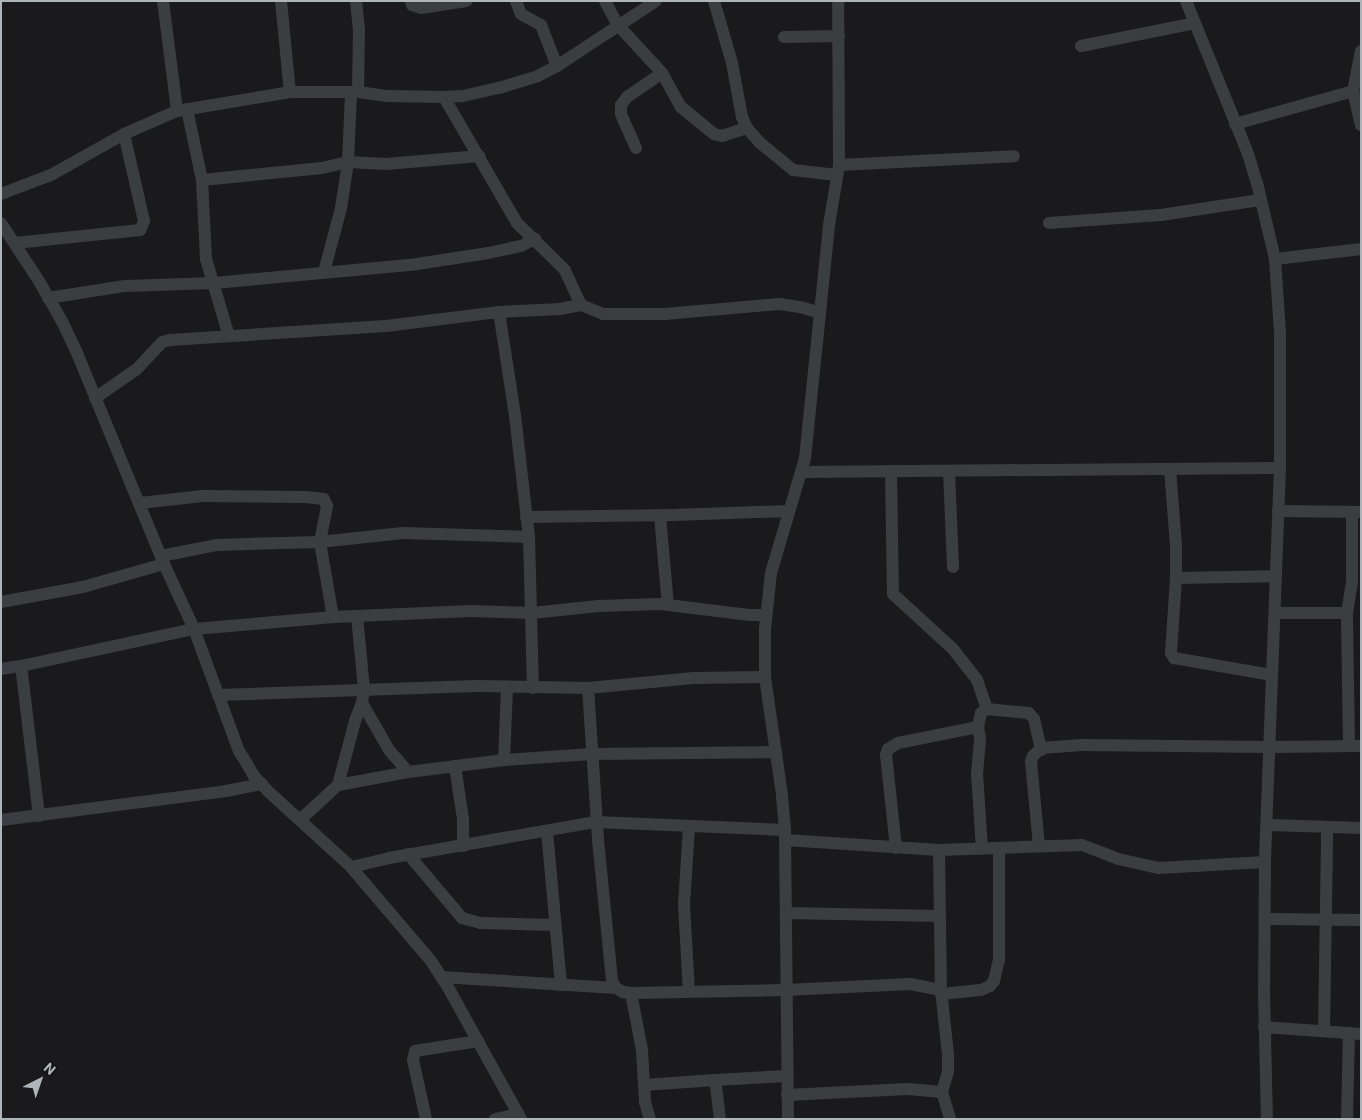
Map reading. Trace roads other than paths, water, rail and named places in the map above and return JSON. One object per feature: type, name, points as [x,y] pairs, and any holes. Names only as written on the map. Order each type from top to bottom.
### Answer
[{"type":"street","points":[[163,1],[182,110],[202,180],[206,259],[229,336]]},
{"type":"street","points":[[281,1],[290,92]]},
{"type":"street","points":[[324,272],[341,208],[348,162],[360,29],[356,1]]},
{"type":"street","points":[[412,1],[412,5],[421,8],[466,1]]},
{"type":"street","points":[[516,1],[522,14],[541,25],[557,66]]},
{"type":"street","points":[[604,1],[618,25],[662,73],[681,107],[714,134],[722,136],[747,128]]},
{"type":"street","points":[[1,194],[51,175],[124,134],[182,110],[290,92],[354,92],[388,96],[444,97],[480,93],[538,76],[557,66],[656,1]]},
{"type":"street","points":[[714,1],[732,63],[742,117],[747,128],[759,142],[793,170],[838,170],[1014,156]]},
{"type":"street","points":[[788,1119],[785,990],[785,835],[765,677],[766,615],[771,573],[789,511],[803,472],[829,225],[838,170],[838,1]]},
{"type":"street","points":[[1186,1],[1258,183],[1260,200],[1275,259],[1280,333],[1280,468],[1276,613],[1271,675],[1268,825],[1265,862],[1264,1027],[1267,1119]]},
{"type":"street","points":[[1081,46],[1195,23]]},
{"type":"street","points":[[784,37],[839,36]]},
{"type":"street","points":[[1361,51],[1353,91],[1361,125]]},
{"type":"street","points":[[636,148],[621,114],[621,105],[627,97],[662,73]]},
{"type":"street","points":[[1235,124],[1353,91]]},
{"type":"street","points":[[444,97],[480,156],[492,181],[517,223],[565,270],[581,305]]},
{"type":"street","points":[[16,243],[140,230],[144,220],[142,206],[124,134]]},
{"type":"street","points":[[202,180],[322,168],[348,162],[386,164],[480,156]]},
{"type":"street","points":[[1049,223],[1161,215],[1260,200]]},
{"type":"street","points":[[1,223],[16,243],[64,323],[162,560],[194,629],[239,751],[254,776],[352,867],[388,907],[441,977],[520,1116],[495,1119]]},
{"type":"street","points":[[48,298],[125,286],[214,283],[417,264],[521,246],[535,239]]},
{"type":"street","points":[[1275,259],[1361,248]]},
{"type":"street","points":[[95,398],[137,369],[162,342],[181,338],[386,326],[499,312],[560,309],[581,305],[604,314],[665,314],[780,304],[820,313]]},
{"type":"street","points":[[499,312],[515,415],[529,537],[534,688]]},
{"type":"street","points":[[803,472],[1280,468]]},
{"type":"street","points":[[1170,469],[1176,578],[1171,653],[1174,658],[1271,675]]},
{"type":"street","points":[[890,471],[893,594],[953,649],[977,680],[987,709]]},
{"type":"street","points":[[950,471],[953,567]]},
{"type":"street","points":[[140,503],[203,496],[321,498],[326,502],[327,506],[320,542],[333,617]]},
{"type":"street","points":[[526,517],[660,516],[789,511]]},
{"type":"street","points":[[1038,846],[1031,762],[1033,756],[1049,747],[1082,745],[1355,746],[1348,613],[1352,582],[1356,512],[1278,511]]},
{"type":"street","points":[[660,516],[668,605]]},
{"type":"street","points":[[1,602],[84,587],[162,560],[216,545],[320,542],[422,532],[529,537]]},
{"type":"street","points":[[1176,578],[1276,576]]},
{"type":"street","points":[[1,669],[194,629],[333,617],[433,612],[532,613],[599,606],[668,605],[740,614],[766,615]]},
{"type":"street","points":[[1276,613],[1348,613]]},
{"type":"street","points":[[338,785],[355,721],[362,703],[364,689],[357,616]]},
{"type":"street","points":[[21,666],[39,816]]},
{"type":"street","points":[[218,695],[364,689],[588,688],[694,678],[765,677]]},
{"type":"street","points":[[504,760],[507,687]]},
{"type":"street","points":[[588,688],[596,822],[612,981],[616,988]]},
{"type":"street","points":[[362,703],[389,750],[408,772]]},
{"type":"street","points":[[982,849],[977,774],[980,714],[987,709],[1029,713],[1034,719],[1041,750]]},
{"type":"street","points":[[896,848],[886,755],[888,749],[898,743],[978,727]]},
{"type":"street","points":[[301,819],[338,785],[408,772],[504,760],[592,754],[776,752]]},
{"type":"street","points":[[455,766],[462,819],[463,846]]},
{"type":"street","points":[[1,820],[226,791],[262,784]]},
{"type":"street","points":[[352,867],[408,854],[596,822],[689,827],[785,835],[896,848],[938,850],[1082,845],[1118,858],[1159,868],[1265,862]]},
{"type":"street","points":[[1268,825],[1327,829],[1361,828]]},
{"type":"street","points":[[689,827],[684,905],[689,991]]},
{"type":"street","points":[[1324,1031],[1324,919],[1327,829]]},
{"type":"street","points":[[547,831],[560,984]]},
{"type":"street","points":[[441,977],[616,988],[630,993],[785,990],[910,984],[941,992],[981,990],[990,986],[994,981],[1000,960],[999,848]]},
{"type":"street","points":[[938,850],[941,992],[948,1054],[948,1072],[942,1092],[950,1119]]},
{"type":"street","points":[[408,854],[462,918],[481,924],[555,925]]},
{"type":"street","points":[[786,913],[940,916]]},
{"type":"street","points":[[1265,919],[1361,920]]},
{"type":"street","points":[[630,993],[642,1050],[644,1085],[650,1119]]},
{"type":"street","points":[[1264,1027],[1355,1034],[1347,1119]]},
{"type":"street","points":[[426,1119],[413,1060],[415,1051],[478,1040]]},
{"type":"street","points":[[644,1085],[786,1076]]},
{"type":"street","points":[[714,1080],[720,1119]]},
{"type":"street","points":[[787,1096],[908,1089],[942,1092]]}]
